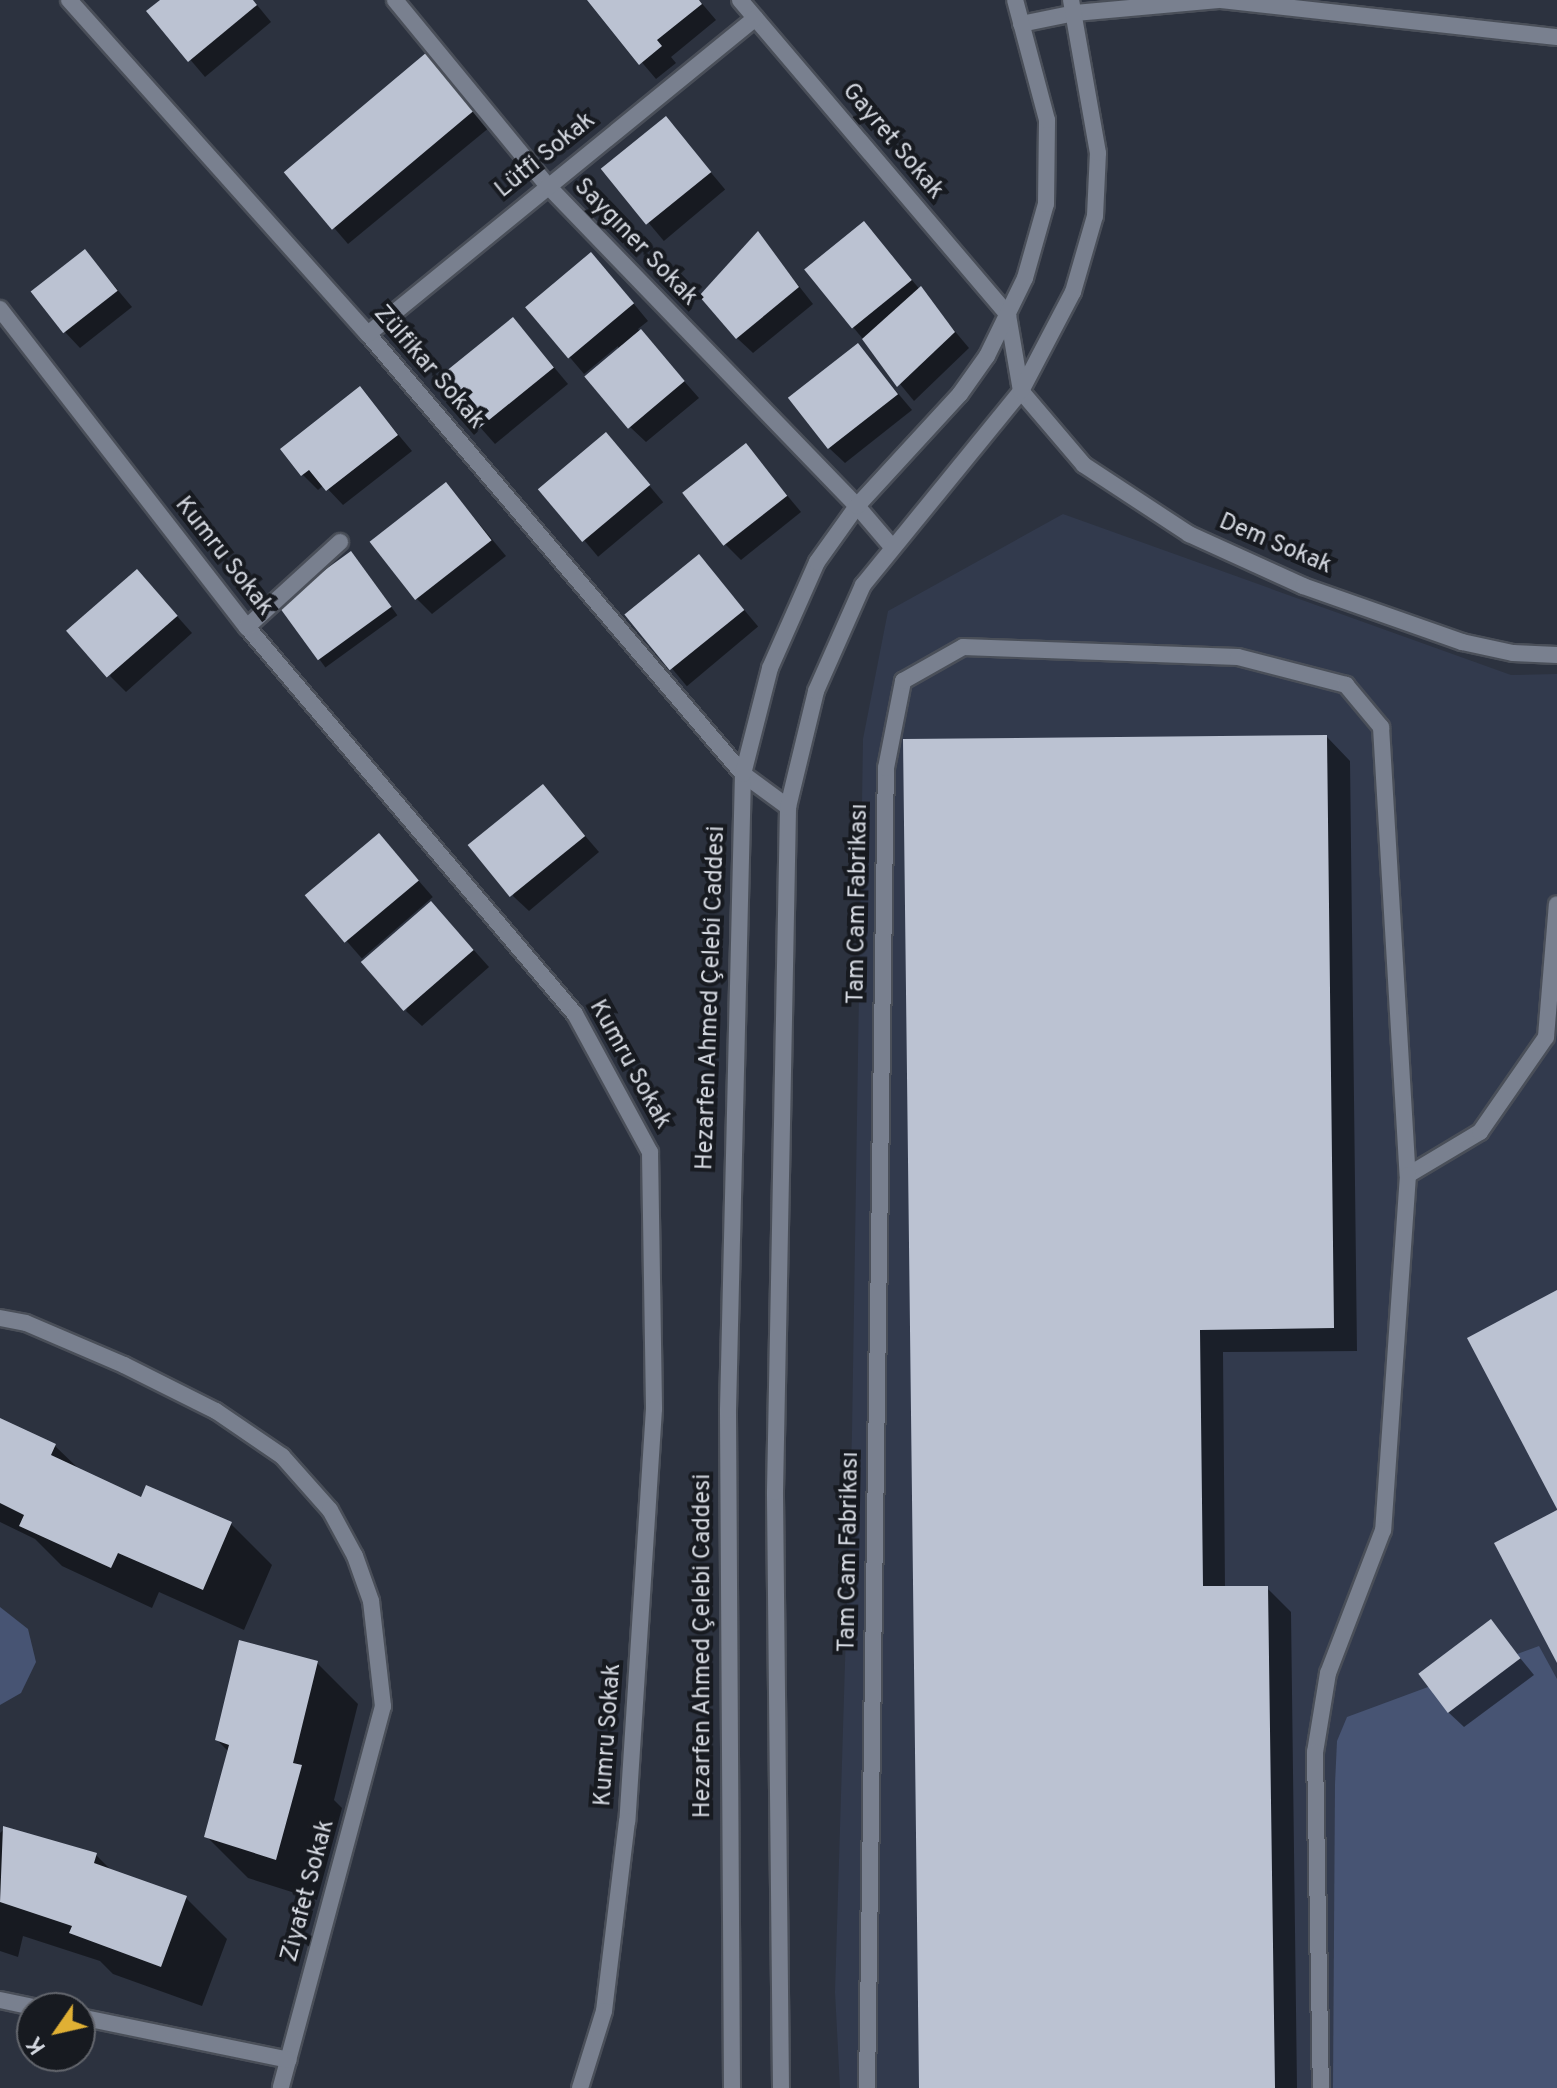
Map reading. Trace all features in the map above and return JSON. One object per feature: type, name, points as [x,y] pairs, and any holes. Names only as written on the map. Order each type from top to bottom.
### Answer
[{"type":"street","name":"Zülfikar Sokak","points":[[69,0],[368,334],[743,774],[788,807]]},
{"type":"street","name":"Saygıner Sokak","points":[[395,0],[547,185],[857,506],[892,547]]},
{"type":"street","name":"Gayret Sokak","points":[[740,0],[1008,315]]},
{"type":"street","name":"Hezarfen Ahmed Çelebi Caddesi","points":[[732,2088],[728,1410],[743,774],[770,668],[817,562],[857,506],[960,394],[1008,315],[1046,204],[1047,120],[1015,0]]},
{"type":"street","points":[[1021,24],[1073,7],[1219,0],[1557,37]]},
{"type":"street","points":[[781,2088],[775,1492],[788,807],[816,691],[863,585],[1021,391],[1073,292],[1095,216],[1098,153],[1073,7]]},
{"type":"street","name":"Lütfi Sokak","points":[[368,334],[755,18]]},
{"type":"street","name":"Kumru Sokak","points":[[0,309],[247,627],[575,1014],[650,1152],[654,1409],[627,1821],[604,2011],[580,2088]]},
{"type":"street","points":[[1008,315],[1021,391]]},
{"type":"street","name":"Dem Sokak","points":[[1021,391],[1084,465],[1189,534],[1303,586],[1462,642],[1513,653],[1557,655]]},
{"type":"street","points":[[247,627],[340,542]]},
{"type":"street","name":"Tam Cam Fabrikası","points":[[867,2088],[886,768],[903,681],[963,647],[1238,657],[1346,685],[1381,727],[1408,1175],[1383,1530],[1328,1673],[1315,1752],[1321,2088]]},
{"type":"street","points":[[1408,1175],[1480,1132],[1546,1037],[1557,904]]},
{"type":"street","name":"Ziyafet Sokak","points":[[0,1318],[26,1323],[124,1365],[216,1411],[282,1456],[330,1510],[355,1556],[371,1601],[383,1706],[281,2088]]},
{"type":"street","points":[[96,2020],[289,2060]]},
{"type":"shaded area","points":[[1063,514],[1511,675],[1557,674],[1557,2088],[840,2088],[835,1992],[852,1433],[863,739],[888,611]]},
{"type":"shaded area","points":[[0,1607],[28,1629],[36,1662],[21,1693],[0,1705]]},
{"type":"shaded area","points":[[1539,1646],[1557,1679],[1557,2088],[1333,2088],[1335,1784],[1337,1741],[1347,1717]]},
{"type":"building","points":[[160,0],[253,0],[257,5],[188,62],[146,11]]},
{"type":"building","points":[[587,0],[699,0],[702,4],[657,40],[662,46],[639,65]]},
{"type":"building","points":[[427,52],[475,109],[332,230],[284,172]]},
{"type":"building","points":[[666,116],[711,172],[646,225],[601,169]]},
{"type":"building","points":[[864,221],[912,280],[852,329],[804,269]]},
{"type":"building","points":[[758,231],[799,287],[736,339],[699,296]]},
{"type":"building","points":[[85,249],[118,291],[63,333],[31,291]]},
{"type":"building","points":[[591,252],[634,303],[568,359],[525,307]]},
{"type":"building","points":[[921,286],[955,332],[897,387],[862,339]]},
{"type":"building","points":[[513,317],[554,368],[477,430],[436,379]]},
{"type":"building","points":[[641,329],[685,381],[628,429],[584,377]]},
{"type":"building","points":[[858,343],[898,394],[828,449],[788,398]]},
{"type":"building","points":[[360,386],[398,435],[326,491],[309,470],[301,476],[280,449]]},
{"type":"building","points":[[606,432],[650,485],[582,542],[538,489]]},
{"type":"building","points":[[746,443],[787,496],[723,546],[682,493]]},
{"type":"building","points":[[446,482],[492,540],[415,600],[370,542]]},
{"type":"building","points":[[351,551],[392,607],[318,660],[277,604]]},
{"type":"building","points":[[699,554],[744,610],[670,670],[624,614]]},
{"type":"building","points":[[137,569],[178,616],[107,677],[66,631]]},
{"type":"building","points":[[1327,735],[1334,1328],[1200,1330],[1203,1586],[1268,1586],[1275,2088],[919,2088],[903,739]]},
{"type":"building","points":[[543,784],[585,836],[510,897],[468,845]]},
{"type":"building","points":[[379,833],[419,880],[345,943],[305,895]]},
{"type":"building","points":[[431,901],[474,950],[403,1011],[361,962]]},
{"type":"building","points":[[1557,1290],[1557,1509],[1467,1338]]},
{"type":"building","points":[[0,1418],[56,1444],[51,1455],[141,1497],[146,1485],[232,1522],[203,1590],[118,1553],[111,1568],[19,1526],[24,1515],[0,1503]]},
{"type":"building","points":[[1557,1510],[1557,1663],[1494,1543]]},
{"type":"building","points":[[1491,1619],[1520,1658],[1448,1713],[1418,1674]]},
{"type":"building","points":[[239,1640],[318,1661],[293,1763],[302,1765],[276,1860],[204,1837],[229,1745],[215,1740]]},
{"type":"building","points":[[3,1826],[97,1853],[94,1863],[187,1896],[161,1967],[69,1933],[72,1926],[0,1902]]}]
